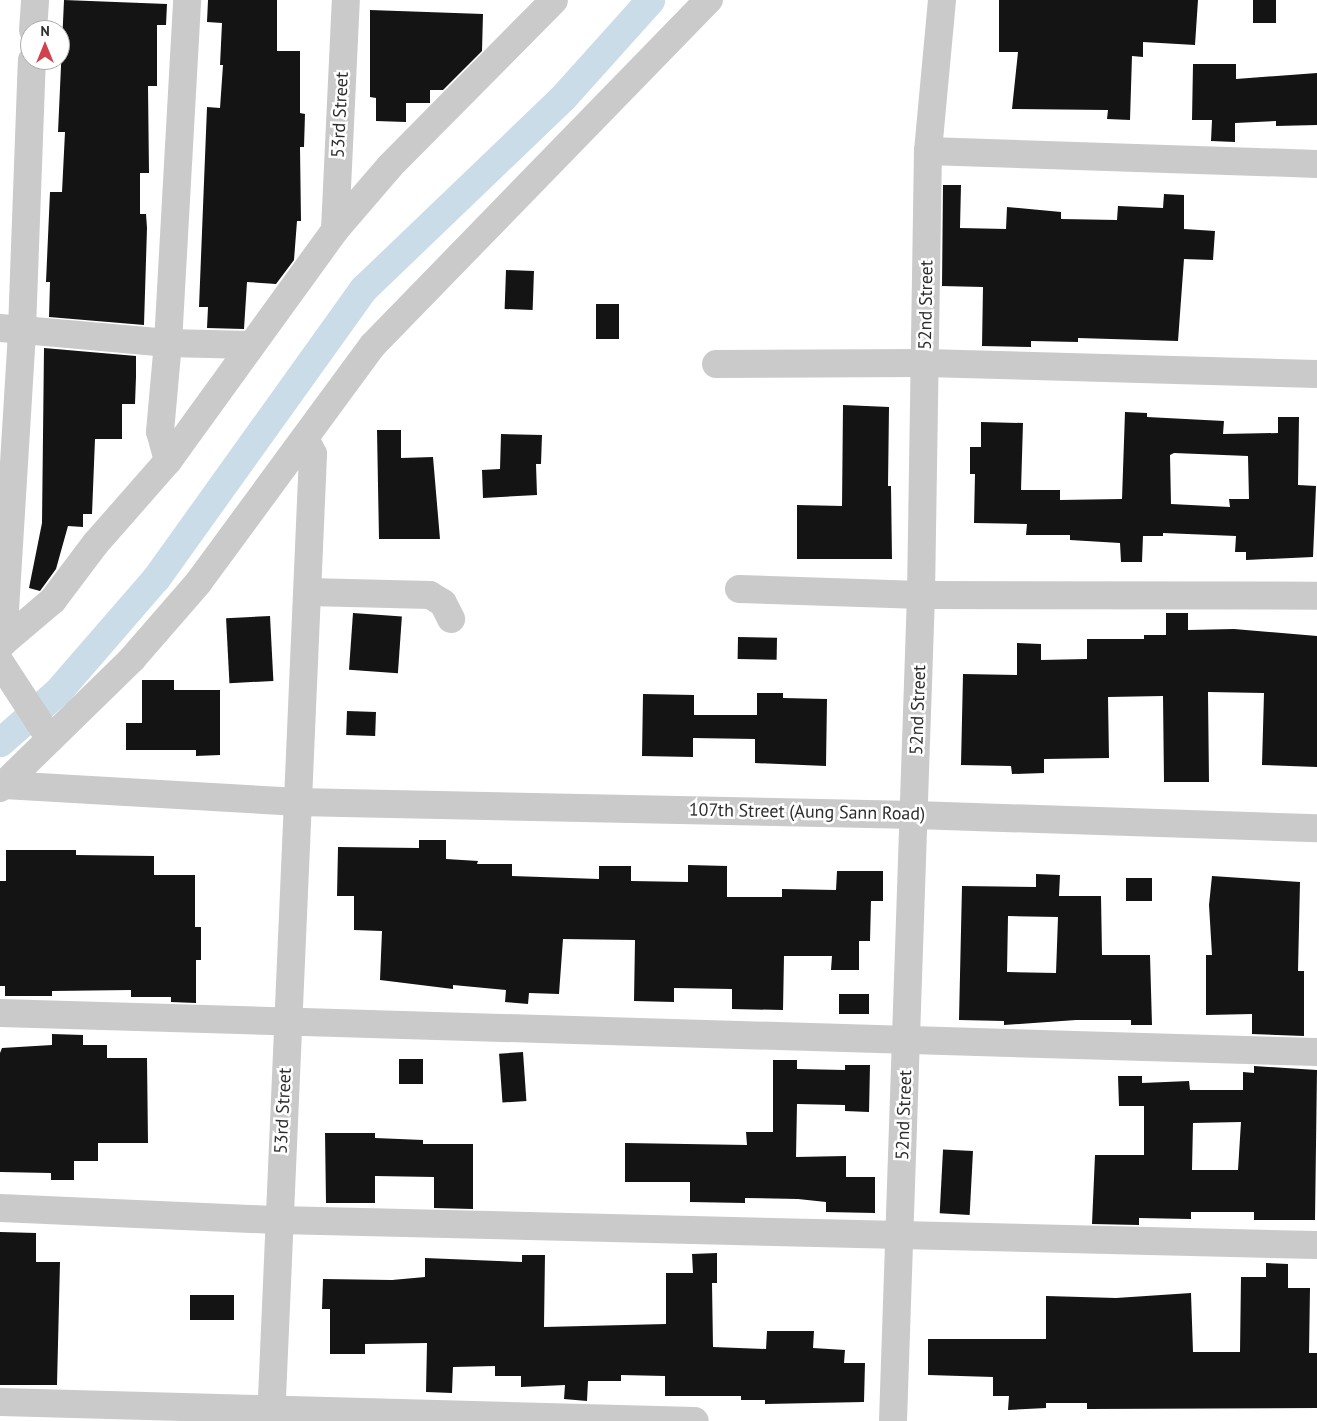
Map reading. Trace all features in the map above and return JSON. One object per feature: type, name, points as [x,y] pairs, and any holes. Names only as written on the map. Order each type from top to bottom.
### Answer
[{"type":"street","points":[[33,20],[34,0]]},
{"type":"street","points":[[168,460],[160,432],[168,343],[187,0]]},
{"type":"street","name":"53rd Street","points":[[335,230],[346,0]]},
{"type":"street","points":[[2,656],[53,600],[96,543],[168,460],[335,230],[390,166],[554,0]]},
{"type":"street","points":[[2,786],[44,732],[132,659],[198,583],[373,345],[709,0]]},
{"type":"street","name":"52nd Street","points":[[893,1421],[915,815],[921,595],[928,151],[942,0]]},
{"type":"street","points":[[31,70],[11,329],[2,656],[44,732]]},
{"type":"street","points":[[928,151],[1317,164]]},
{"type":"street","points":[[11,329],[168,343],[250,345]]},
{"type":"street","points":[[716,364],[925,363],[1317,374]]},
{"type":"street","name":"53rd Street","points":[[271,1415],[296,802],[308,592],[313,454],[305,438]]},
{"type":"street","points":[[739,589],[921,595],[1317,596]]},
{"type":"street","points":[[308,592],[430,595],[443,603],[452,619]]},
{"type":"street","name":"107th Street (Aung Sann Road)","points":[[2,786],[296,802],[915,815],[1317,828]]},
{"type":"street","points":[[0,1013],[1317,1052]]},
{"type":"street","points":[[0,1208],[278,1220],[1317,1245]]},
{"type":"street","points":[[0,1402],[271,1415],[695,1421]]},
{"type":"building","points":[[64,0],[167,4],[166,25],[157,25],[157,86],[148,86],[149,173],[140,173],[140,214],[146,214],[147,228],[144,325],[49,317],[50,282],[46,282],[50,192],[62,192],[65,132],[58,132],[61,70],[70,70],[70,20],[63,20]]},
{"type":"building","points":[[208,0],[277,0],[277,51],[300,51],[300,113],[305,114],[304,147],[300,147],[301,221],[297,221],[294,260],[276,284],[247,282],[244,329],[207,328],[208,307],[199,307],[207,107],[220,108],[223,65],[220,65],[222,23],[207,22]]},
{"type":"building","points":[[999,0],[1198,0],[1195,45],[1143,42],[1143,57],[1132,56],[1130,120],[1107,119],[1108,110],[1012,109],[1018,52],[999,52]]},
{"type":"building","points":[[1253,0],[1276,0],[1276,23],[1253,23]]},
{"type":"building","points":[[370,10],[483,14],[482,51],[443,90],[430,90],[430,103],[406,103],[406,122],[376,121],[376,98],[370,97]]},
{"type":"building","points":[[1193,64],[1236,64],[1236,79],[1317,73],[1317,125],[1276,126],[1276,121],[1235,123],[1235,142],[1211,141],[1212,120],[1192,120]]},
{"type":"building","points":[[943,185],[961,185],[960,228],[1006,229],[1007,207],[1061,212],[1061,219],[1117,220],[1118,206],[1163,208],[1164,194],[1184,195],[1184,229],[1215,231],[1213,260],[1184,259],[1178,341],[1078,338],[1078,342],[1031,341],[1031,347],[982,346],[983,287],[942,286]]},
{"type":"building","points":[[506,270],[534,271],[533,310],[505,309]]},
{"type":"building","points":[[596,304],[619,304],[619,339],[596,339]]},
{"type":"building","points":[[44,348],[136,356],[136,377],[135,404],[122,404],[122,439],[95,439],[92,514],[83,514],[83,527],[68,526],[56,569],[40,591],[29,588],[42,523]]},
{"type":"building","points":[[843,405],[889,407],[888,486],[891,486],[892,559],[797,559],[797,505],[842,506]]},
{"type":"building","points":[[1125,412],[1147,413],[1147,417],[1224,421],[1223,434],[1278,433],[1278,417],[1299,417],[1298,485],[1316,486],[1313,557],[1246,560],[1246,552],[1235,552],[1236,536],[1163,533],[1163,536],[1143,536],[1142,562],[1121,562],[1120,543],[1070,540],[1070,535],[1026,535],[1027,524],[974,523],[975,474],[970,474],[970,447],[981,447],[981,422],[1023,423],[1021,490],[1060,490],[1060,500],[1122,499]],"holes":[[[1174,453],[1248,456],[1249,499],[1229,499],[1230,507],[1171,504],[1170,455]]]},
{"type":"building","points":[[377,430],[401,430],[401,458],[433,457],[440,539],[379,539]]},
{"type":"building","points":[[501,434],[542,435],[541,464],[536,464],[537,495],[483,498],[482,470],[500,469]]},
{"type":"building","points":[[353,613],[402,616],[398,673],[349,670]]},
{"type":"building","points":[[1166,613],[1188,613],[1188,630],[1234,629],[1317,636],[1317,767],[1262,765],[1264,693],[1208,692],[1209,782],[1164,782],[1163,696],[1108,697],[1109,758],[1044,759],[1044,773],[1012,774],[1011,766],[961,765],[963,674],[1017,675],[1017,643],[1041,644],[1041,660],[1087,659],[1087,639],[1144,639],[1144,635],[1166,635]]},
{"type":"building","points":[[270,616],[273,681],[229,683],[226,618]]},
{"type":"building","points":[[738,637],[777,638],[777,660],[738,659]]},
{"type":"building","points":[[142,680],[174,680],[174,690],[220,690],[220,755],[196,756],[196,750],[126,750],[126,723],[142,723]]},
{"type":"building","points":[[757,693],[783,693],[783,698],[827,699],[826,766],[755,763],[755,739],[693,738],[693,757],[642,756],[643,694],[694,695],[694,715],[757,715]]},
{"type":"building","points":[[347,711],[376,712],[375,736],[346,735]]},
{"type":"building","points":[[419,840],[446,840],[446,859],[478,861],[477,864],[512,864],[512,876],[599,879],[599,866],[631,866],[631,881],[688,882],[688,865],[727,866],[727,897],[782,897],[782,889],[836,890],[837,871],[883,871],[883,901],[871,901],[870,941],[859,941],[859,970],[831,970],[832,956],[784,956],[783,1010],[732,1009],[732,989],[674,988],[674,1002],[634,1001],[635,940],[563,939],[559,994],[529,993],[528,1004],[505,1002],[506,990],[453,985],[453,989],[380,980],[382,931],[354,930],[354,896],[337,896],[338,847],[419,848]]},
{"type":"building","points":[[6,850],[76,850],[76,855],[154,856],[154,875],[195,875],[195,927],[201,927],[201,960],[196,960],[196,1003],[171,1002],[171,997],[131,997],[131,990],[52,991],[52,996],[5,996],[5,986],[0,986],[0,881],[6,881]]},
{"type":"building","points":[[1036,874],[1060,875],[1059,896],[1101,896],[1102,955],[1150,955],[1152,1025],[1131,1025],[1131,1020],[1076,1020],[1004,1025],[1004,1021],[959,1020],[962,886],[1036,887]],"holes":[[[1008,916],[1058,917],[1056,973],[1007,972]]]},
{"type":"building","points":[[1212,876],[1300,882],[1298,971],[1304,971],[1304,1036],[1252,1034],[1252,1014],[1206,1015],[1206,955],[1212,955],[1209,905]]},
{"type":"building","points":[[1126,878],[1152,878],[1152,901],[1126,901]]},
{"type":"building","points":[[839,994],[869,994],[869,1014],[839,1014]]},
{"type":"building","points":[[52,1034],[83,1035],[83,1045],[107,1045],[107,1058],[147,1058],[148,1143],[98,1143],[98,1161],[74,1161],[74,1180],[51,1180],[51,1173],[0,1172],[0,1053],[2,1048],[52,1045]]},
{"type":"building","points":[[523,1052],[526,1101],[502,1103],[499,1054]]},
{"type":"building","points":[[399,1059],[423,1059],[423,1084],[399,1084]]},
{"type":"building","points":[[773,1060],[797,1060],[797,1069],[845,1070],[845,1065],[870,1065],[869,1112],[845,1111],[845,1105],[797,1104],[796,1157],[846,1156],[846,1177],[875,1177],[875,1213],[826,1212],[826,1202],[798,1199],[745,1198],[745,1203],[690,1202],[690,1182],[625,1182],[625,1143],[747,1145],[746,1132],[773,1132]]},
{"type":"building","points":[[1254,1066],[1317,1070],[1315,1220],[1254,1220],[1254,1212],[1191,1212],[1191,1219],[1139,1218],[1139,1225],[1092,1224],[1095,1155],[1144,1155],[1144,1106],[1119,1106],[1118,1076],[1142,1076],[1142,1083],[1189,1081],[1190,1090],[1243,1090],[1243,1072],[1254,1073]],"holes":[[[1241,1122],[1238,1170],[1192,1170],[1193,1123]]]},
{"type":"building","points":[[325,1133],[375,1133],[375,1138],[423,1140],[423,1144],[473,1144],[473,1209],[434,1208],[434,1177],[375,1176],[375,1203],[326,1203]]},
{"type":"building","points":[[943,1149],[973,1151],[970,1215],[940,1213]]},
{"type":"building","points":[[0,1232],[36,1233],[36,1262],[60,1262],[57,1385],[0,1385]]},
{"type":"building","points":[[717,1253],[717,1283],[712,1283],[713,1347],[766,1349],[767,1331],[814,1331],[813,1348],[845,1350],[844,1363],[865,1363],[864,1402],[765,1404],[765,1400],[741,1400],[741,1396],[665,1396],[665,1376],[621,1375],[621,1381],[588,1381],[587,1401],[564,1399],[565,1385],[521,1387],[521,1376],[495,1376],[495,1366],[453,1367],[452,1393],[426,1392],[427,1343],[365,1344],[365,1354],[330,1354],[330,1309],[322,1309],[323,1279],[392,1280],[425,1277],[425,1258],[522,1262],[522,1255],[545,1255],[544,1327],[666,1324],[666,1273],[693,1273],[692,1254]]},
{"type":"building","points":[[1266,1263],[1288,1264],[1288,1288],[1310,1288],[1309,1353],[1317,1353],[1317,1408],[1087,1409],[1087,1403],[1046,1403],[1046,1408],[1008,1410],[1009,1396],[993,1396],[993,1377],[928,1375],[928,1339],[1046,1339],[1046,1296],[1116,1298],[1191,1293],[1193,1352],[1240,1352],[1241,1277],[1266,1277]]},
{"type":"building","points":[[190,1295],[234,1295],[234,1320],[190,1320]]},
{"type":"waterway","points":[[0,742],[58,691],[156,578],[364,288],[564,96],[650,0]]}]
